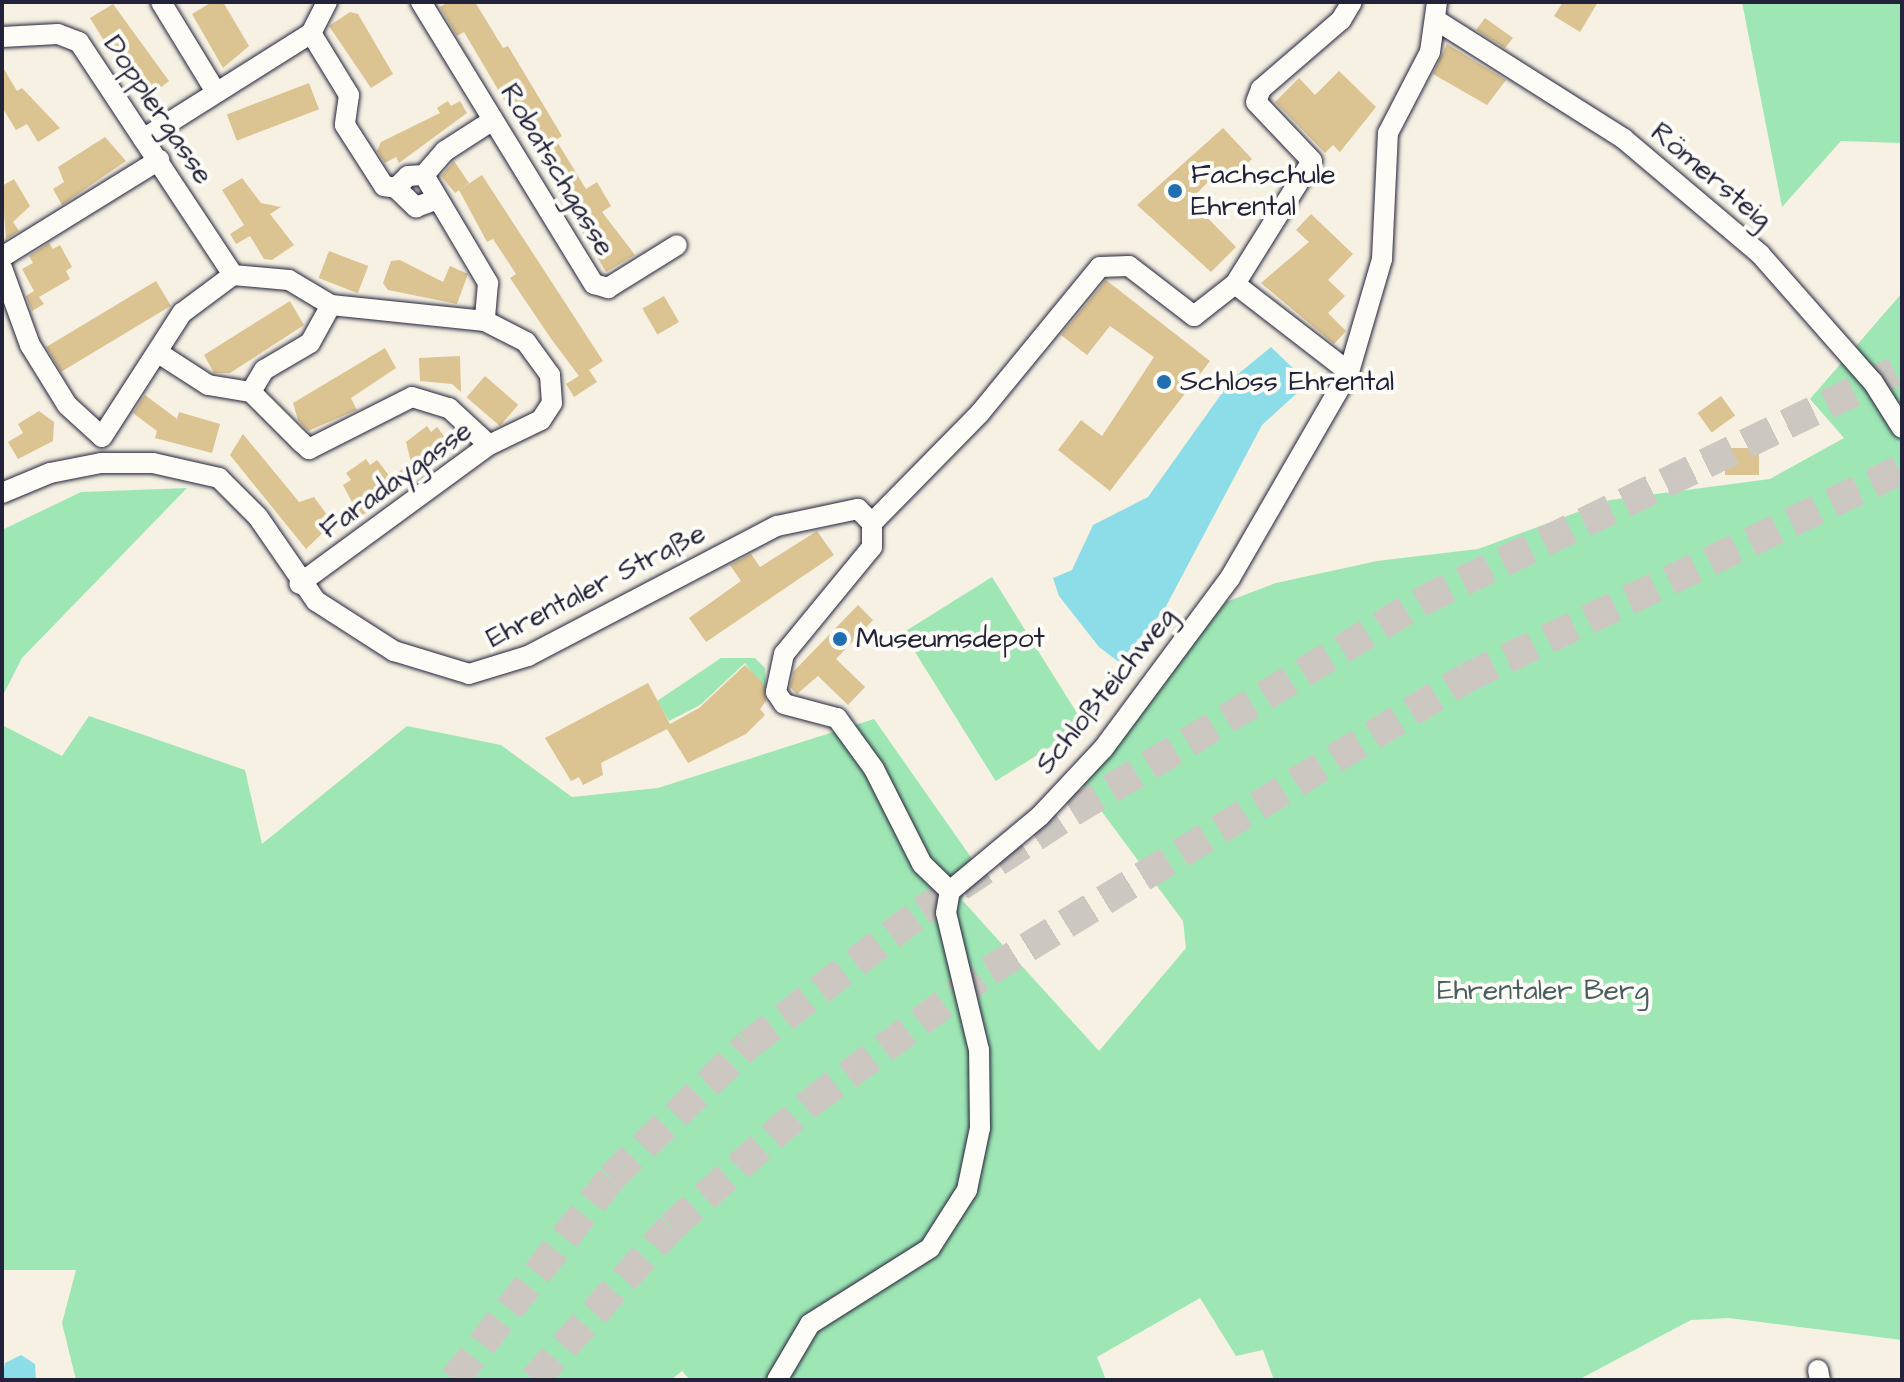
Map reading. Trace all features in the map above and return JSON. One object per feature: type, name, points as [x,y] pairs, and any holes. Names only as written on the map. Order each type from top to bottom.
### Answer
[{"type":"street","points":[[161,2],[216,92]]},
{"type":"street","points":[[143,139],[311,33],[327,2]]},
{"type":"street","name":"Robatschgasse","points":[[421,2],[594,284],[608,288],[677,245]]},
{"type":"street","points":[[777,1380],[810,1324],[930,1248],[967,1190],[980,1128],[979,1050],[946,913],[950,891],[922,864],[874,769],[837,718],[784,704],[776,692],[776,671],[866,558],[876,532],[872,523],[980,413],[1100,267],[1129,266],[1194,316],[1235,284],[1312,161],[1256,102],[1261,89],[1341,20],[1352,2]]},
{"type":"street","name":"Schloßteichweg","points":[[950,891],[1040,816],[1103,749],[1230,578],[1349,372],[1382,259],[1388,133],[1425,62],[1436,11]]},
{"type":"street","name":"Römersteig","points":[[1436,11],[1624,139],[1760,254],[1873,382],[1902,428]]},
{"type":"street","points":[[311,33],[349,95],[345,125],[384,186],[396,188],[416,207],[438,199]]},
{"type":"street","name":"Dopplergasse","points":[[2,37],[58,34],[79,42],[233,275]]},
{"type":"street","points":[[396,188],[408,176],[424,175],[445,151],[493,120]]},
{"type":"street","points":[[2,257],[159,160]]},
{"type":"street","points":[[424,175],[488,283],[485,321]]},
{"type":"street","points":[[2,268],[30,345],[67,405],[102,437]]},
{"type":"street","points":[[101,463],[102,437],[195,299],[233,275]]},
{"type":"street","name":"Faradaygasse","points":[[233,275],[289,280],[331,305],[485,321],[539,355],[553,392],[541,420],[489,445],[299,584]]},
{"type":"street","points":[[1235,284],[1349,372]]},
{"type":"street","points":[[251,392],[264,370],[310,343],[331,305]]},
{"type":"street","points":[[160,354],[208,385],[251,392],[309,449],[412,397],[449,408],[489,445]]},
{"type":"street","name":"Ehrentaler Straße","points":[[5,485],[101,463],[153,463],[219,478],[258,517],[299,584],[350,626],[394,651],[469,674],[489,673],[777,526],[848,507],[872,523]]},
{"type":"green space","points":[[1742,2],[1902,2],[1902,143],[1841,141],[1782,207]]},
{"type":"green space","name":"Ehrentaler Berg","points":[[1902,293],[1902,1340],[1729,1318],[1691,1320],[1578,1380],[1274,1380],[1263,1350],[1236,1356],[1200,1298],[1097,1357],[1106,1380],[690,1380],[682,1371],[671,1380],[76,1380],[62,1323],[76,1270],[2,1270],[2,725],[62,756],[89,716],[245,770],[262,844],[407,726],[501,745],[572,797],[658,788],[874,719],[975,863],[962,900],[1099,1051],[1186,948],[1183,921],[1082,785],[1226,602],[1276,583],[1377,561],[1478,549],[1610,500],[1770,479],[1844,438],[1810,399]]},
{"type":"green space","points":[[187,488],[22,658],[2,697],[2,530],[81,492]]},
{"type":"green space","points":[[992,577],[1085,725],[996,781],[903,633]]},
{"type":"green space","points":[[721,658],[755,658],[765,668],[766,692],[745,663],[700,705],[669,721],[657,701]]},
{"type":"water","points":[[1271,347],[1298,373],[1297,393],[1262,425],[1164,610],[1119,662],[1099,647],[1059,596],[1053,578],[1072,570],[1093,525],[1148,497],[1232,379]]},
{"type":"water","points":[[21,1355],[35,1364],[36,1380],[2,1380],[5,1363]]},
{"type":"building","points":[[212,2],[223,2],[249,46],[223,68],[192,14]]},
{"type":"building","points":[[448,2],[475,2],[503,48],[508,46],[562,136],[556,140],[586,189],[597,182],[611,206],[602,212],[635,255],[606,272],[464,32],[457,36],[440,7]]},
{"type":"building","points":[[1563,2],[1598,2],[1580,32],[1554,16]]},
{"type":"building","points":[[113,4],[169,81],[142,102],[90,18]]},
{"type":"building","points":[[350,12],[358,14],[393,74],[371,88],[329,26]]},
{"type":"building","points":[[1485,18],[1513,38],[1505,48],[1476,30]]},
{"type":"building","points":[[1447,44],[1506,80],[1487,105],[1433,74]]},
{"type":"building","points":[[2,66],[17,91],[22,88],[60,128],[38,142],[27,124],[16,130],[2,107]]},
{"type":"building","points":[[1339,71],[1376,107],[1340,152],[1333,145],[1325,153],[1275,102],[1299,78],[1315,95]]},
{"type":"building","points":[[309,83],[319,109],[237,141],[227,115]]},
{"type":"building","points":[[448,101],[451,106],[460,101],[467,113],[399,163],[396,157],[385,163],[377,151],[381,142],[440,113],[437,108]]},
{"type":"building","name":"Fachschule Ehrental","points":[[1223,128],[1252,159],[1228,182],[1218,172],[1190,200],[1236,247],[1211,272],[1137,205]]},
{"type":"building","points":[[105,137],[126,161],[62,205],[53,189],[64,182],[58,167]]},
{"type":"building","points":[[454,161],[469,183],[455,193],[441,176]]},
{"type":"building","points":[[482,175],[603,361],[589,370],[597,382],[574,397],[566,384],[579,376],[510,278],[516,274],[493,239],[487,242],[459,190]]},
{"type":"building","points":[[242,178],[261,203],[281,207],[270,214],[294,245],[272,260],[264,259],[250,236],[236,244],[230,234],[244,225],[222,190]]},
{"type":"building","points":[[14,179],[30,206],[13,222],[19,231],[6,239],[2,186]]},
{"type":"building","points":[[1311,214],[1353,254],[1328,280],[1345,296],[1328,313],[1346,331],[1334,344],[1261,283],[1309,242],[1296,230]]},
{"type":"building","points":[[49,243],[53,249],[60,245],[72,267],[66,271],[70,279],[39,297],[44,304],[32,311],[26,296],[34,291],[22,269],[33,263],[29,256]]},
{"type":"building","points":[[329,251],[368,266],[358,293],[319,278]]},
{"type":"building","points":[[400,260],[443,282],[450,266],[468,274],[457,304],[388,290],[383,283],[391,261]]},
{"type":"building","name":"Schloss Ehrental","points":[[1106,280],[1210,361],[1110,491],[1058,450],[1081,420],[1102,436],[1154,357],[1110,326],[1087,355],[1061,335]]},
{"type":"building","points":[[156,281],[171,306],[61,372],[46,347]]},
{"type":"building","points":[[664,296],[679,322],[657,334],[642,308]]},
{"type":"building","points":[[290,301],[304,325],[230,373],[214,373],[204,355]]},
{"type":"building","points":[[385,348],[396,368],[351,398],[357,410],[308,431],[298,420],[293,403]]},
{"type":"building","points":[[460,356],[461,392],[452,384],[420,381],[419,358]]},
{"type":"building","points":[[485,376],[518,405],[500,426],[467,397]]},
{"type":"building","points":[[145,395],[177,419],[179,412],[220,424],[212,453],[155,438],[157,431],[133,413]]},
{"type":"building","points":[[1721,396],[1735,415],[1712,432],[1698,413]]},
{"type":"building","points":[[39,411],[54,422],[53,441],[18,459],[8,442],[23,433],[18,424]]},
{"type":"building","points":[[427,426],[431,432],[437,427],[453,448],[360,517],[343,485],[351,480],[346,473],[366,459],[370,465],[377,460],[391,478],[411,462],[406,442]]},
{"type":"building","points":[[243,434],[299,502],[314,497],[333,523],[306,549],[230,455]]},
{"type":"building","points":[[1725,448],[1759,448],[1759,475],[1725,475]]},
{"type":"building","points":[[817,531],[834,555],[706,642],[689,618],[741,581],[730,565],[751,554],[760,567]]},
{"type":"building","name":"Museumsdepot","points":[[858,605],[873,620],[836,659],[865,687],[848,705],[818,676],[797,694],[790,687],[794,671]]},
{"type":"building","points":[[745,665],[764,684],[766,701],[760,709],[765,715],[746,734],[688,763],[667,729],[601,763],[603,775],[583,785],[579,777],[571,781],[545,738],[648,683],[670,724],[699,708]]},
{"type":"tunnel","points":[[454,1380],[611,1178],[748,1045],[922,911],[1072,812],[1422,601],[1902,368]]},
{"type":"tunnel","points":[[534,1380],[671,1227],[811,1102],[989,971],[1466,678],[1902,469]]},
{"type":"place","name":"Fachschule Ehrental","points":[[1175,191]]},
{"type":"place","name":"Schloss Ehrental","points":[[1164,382]]},
{"type":"place","name":"Museumsdepot","points":[[840,639]]}]
